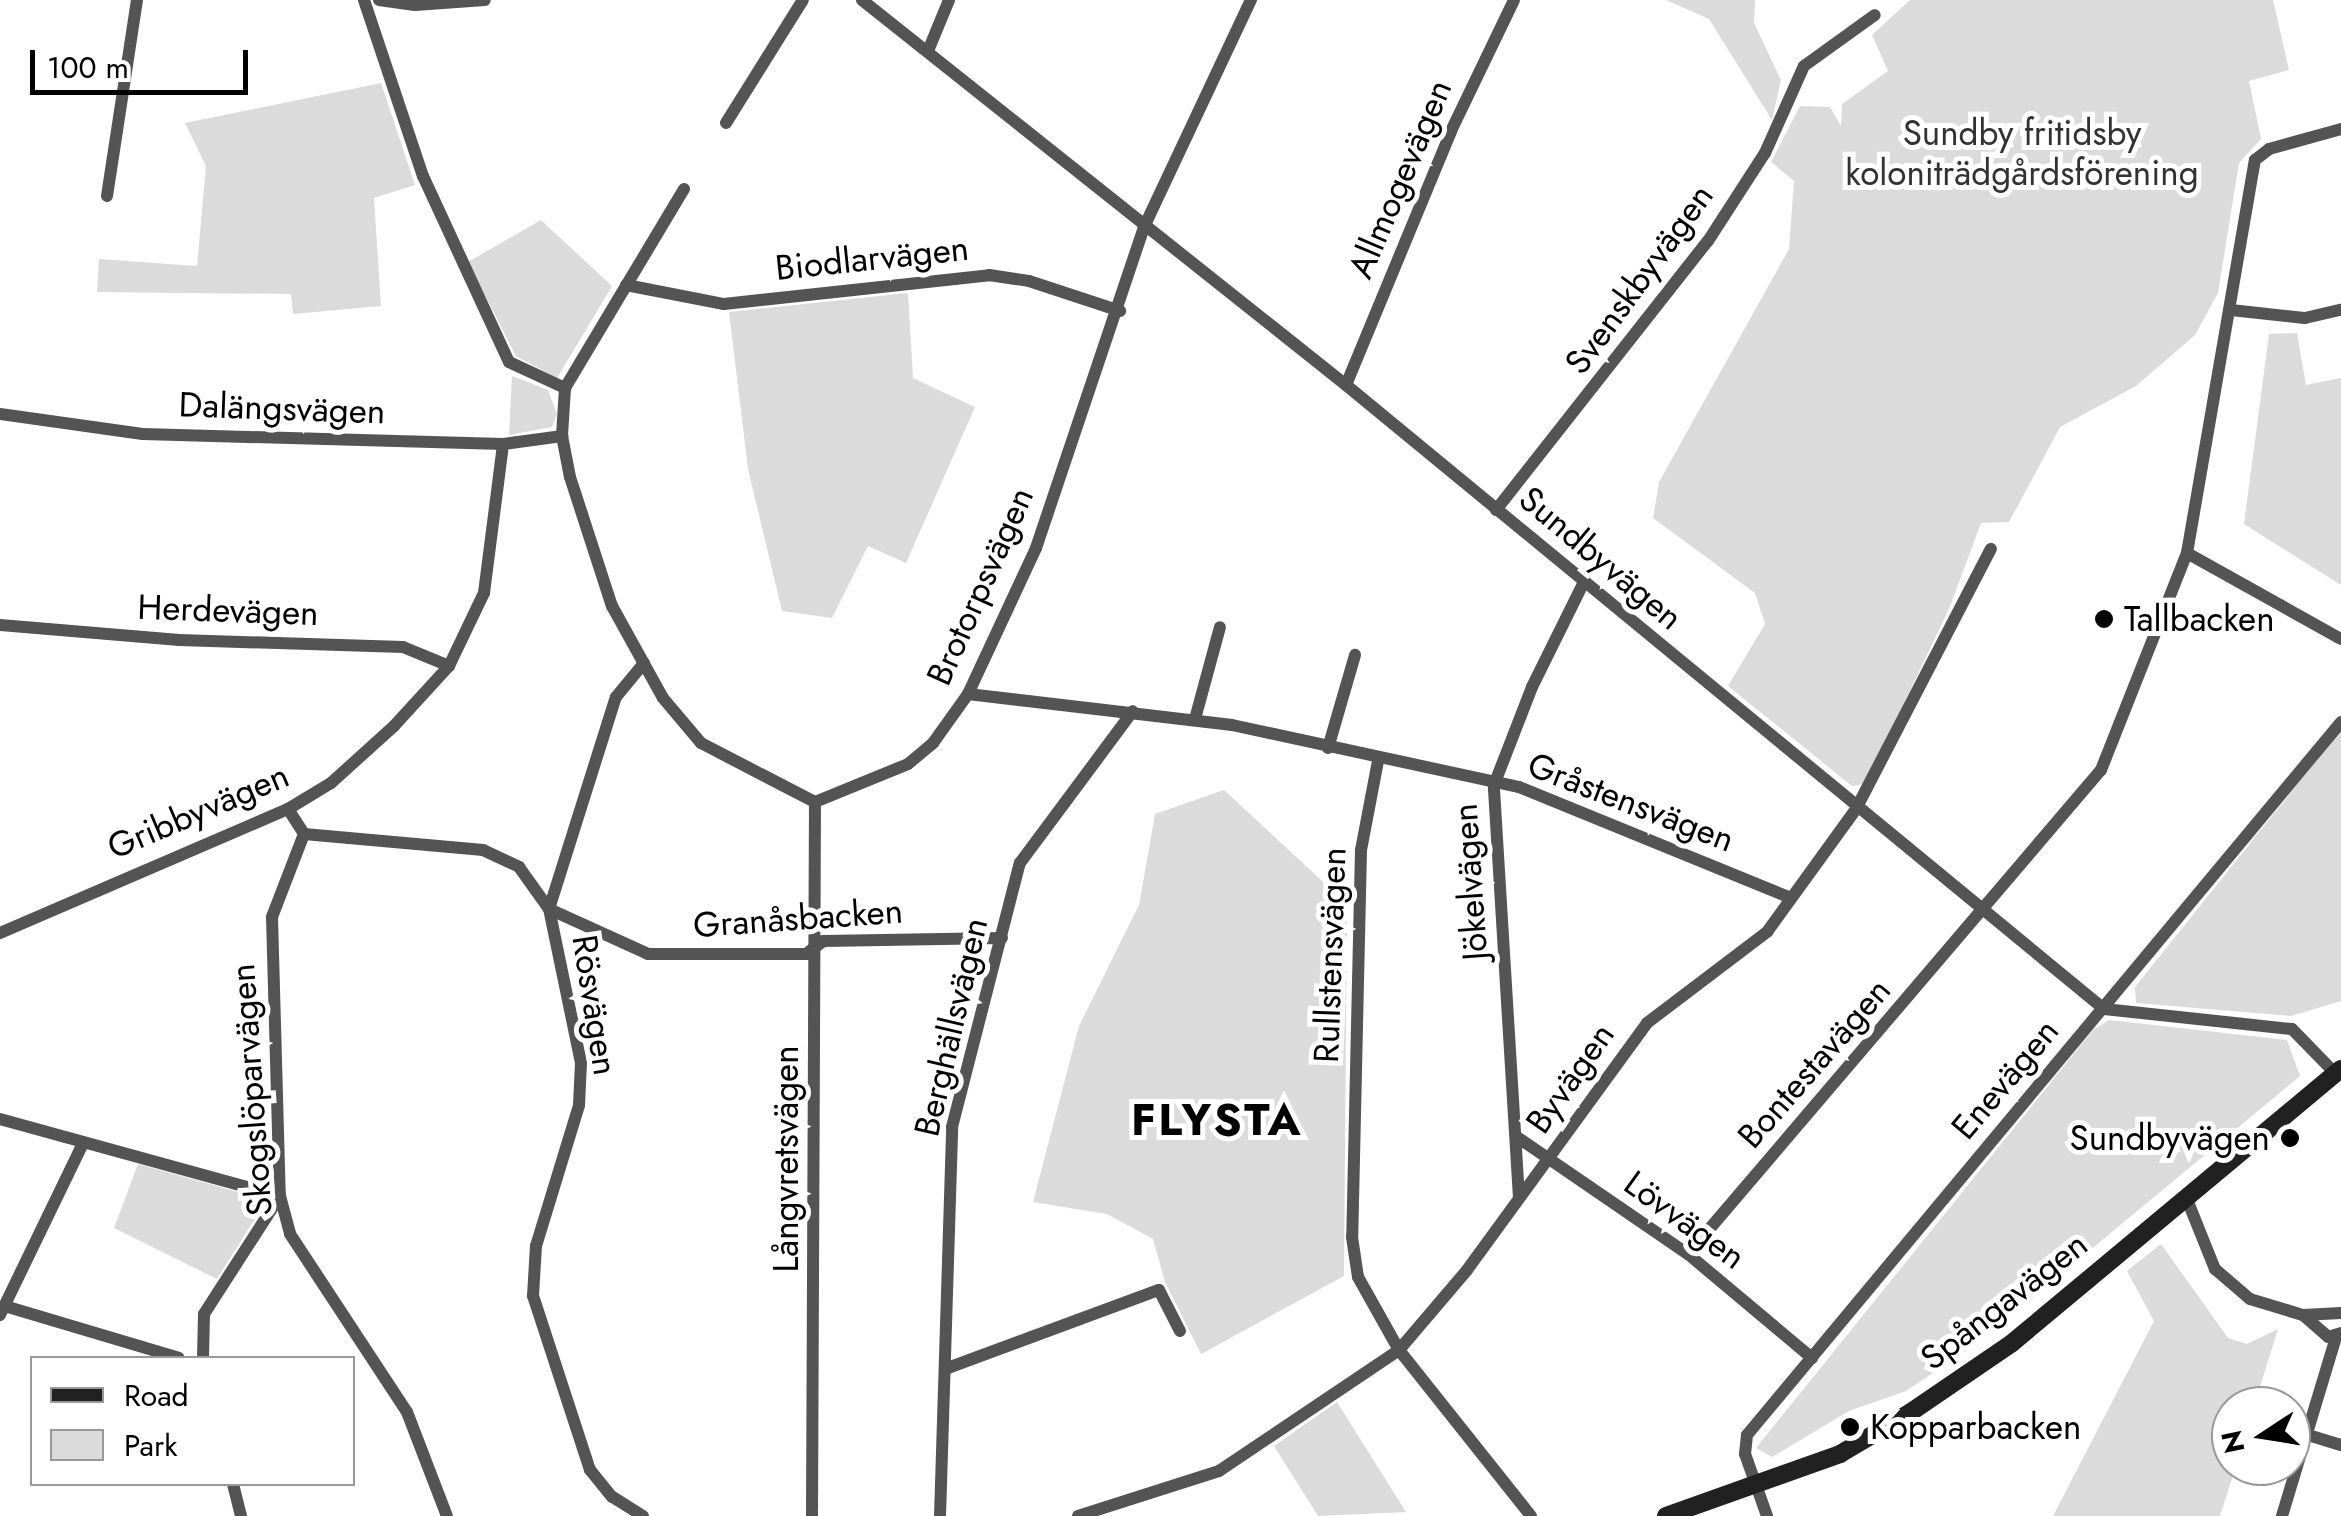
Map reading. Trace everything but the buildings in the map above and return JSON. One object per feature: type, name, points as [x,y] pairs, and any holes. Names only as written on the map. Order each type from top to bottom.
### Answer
[{"type":"street","points":[[107,196],[138,0]]},
{"type":"street","points":[[364,0],[423,176],[509,362],[564,388]]},
{"type":"street","points":[[379,0],[415,5],[485,0]]},
{"type":"street","points":[[726,124],[802,0]]},
{"type":"street","name":"Sundbyvägen","points":[[862,0],[1346,385],[1856,809],[2104,1008]]},
{"type":"street","points":[[928,50],[949,0]]},
{"type":"street","name":"Brotorpsvägen","points":[[815,802],[908,764],[934,743],[968,694],[1036,548],[1120,311],[1145,225],[1252,0]]},
{"type":"street","name":"Allmogevägen","points":[[1346,385],[1450,130],[1514,0]]},
{"type":"street","name":"Svenskbyvägen","points":[[1496,510],[1708,241],[1766,153],[1804,66],[1875,15]]},
{"type":"street","name":"Bontestavägen","points":[[1688,1254],[2102,770],[2187,553],[2254,160],[2269,149],[2341,129]]},
{"type":"street","points":[[684,189],[564,388],[562,436],[612,606],[663,698],[702,743],[815,802]]},
{"type":"street","name":"Biodlarvägen","points":[[626,285],[724,304],[989,276],[1030,281],[1120,311]]},
{"type":"street","points":[[2231,310],[2305,318],[2341,310]]},
{"type":"street","name":"Dalängsvägen","points":[[0,414],[143,434],[503,444],[562,436]]},
{"type":"street","name":"Gribbyvägen","points":[[0,933],[288,809],[332,783],[449,666],[484,594],[503,444]]},
{"type":"street","name":"Byvägen","points":[[1078,1516],[1219,1471],[1398,1350],[1548,1160],[1606,1070],[1647,1022],[1767,932],[1856,809],[1991,549]]},
{"type":"street","points":[[2187,553],[2341,639]]},
{"type":"street","name":"Jökelvägen","points":[[1519,1198],[1494,786],[1584,582]]},
{"type":"street","name":"Herdevägen","points":[[0,625],[179,640],[403,646],[449,666]]},
{"type":"street","points":[[1195,718],[1220,627]]},
{"type":"street","points":[[1328,748],[1355,655]]},
{"type":"street","name":"Rösvägen","points":[[643,1516],[612,1497],[590,1470],[533,1296],[536,1246],[580,1091],[580,1063],[549,909],[616,698],[644,663]]},
{"type":"street","name":"Gråstensvägen","points":[[968,694],[1195,718],[1494,786],[1519,787],[1791,898]]},
{"type":"street","name":"Berghällsvägen","points":[[940,1516],[952,1127],[1020,863],[1132,710]]},
{"type":"street","name":"Enevägen","points":[[1755,1484],[1747,1435],[2341,722]]},
{"type":"street","name":"Rullstensvägen","points":[[1378,761],[1361,850],[1352,1238],[1358,1277],[1398,1350],[1531,1516]]},
{"type":"street","name":"Långvretsvägen","points":[[812,1516],[815,802]]},
{"type":"street","points":[[288,809],[304,834],[483,850],[519,867],[549,909]]},
{"type":"street","name":"Skogslöparvägen","points":[[304,834],[272,917],[280,1196],[290,1234],[407,1412],[447,1516]]},
{"type":"street","name":"Granåsbacken","points":[[549,909],[648,954],[806,954],[823,941],[1002,938]]},
{"type":"street","points":[[2104,1008],[2292,1029],[2338,1071]]},
{"type":"street","name":"Spångavägen","points":[[1666,1516],[1840,1454],[1911,1412],[2012,1343],[2338,1071]]},
{"type":"street","points":[[0,1119],[280,1196],[204,1314],[203,1356]]},
{"type":"street","name":"Lövvägen","points":[[1517,1137],[1688,1254],[1812,1358]]},
{"type":"street","points":[[82,1144],[4,1311],[172,1356]]},
{"type":"street","points":[[2186,1197],[2215,1269],[2250,1299],[2303,1315],[2338,1335],[2311,1425]]},
{"type":"street","points":[[945,1369],[1159,1290],[1180,1331]]},
{"type":"street","points":[[2303,1315],[2341,1312]]},
{"type":"street","points":[[2311,1436],[2341,1445]]},
{"type":"street","points":[[1755,1484],[1767,1516]]},
{"type":"street","points":[[234,1486],[241,1516]]},
{"type":"street","points":[[2282,1516],[2292,1486]]},
{"type":"green space","points":[[1666,0],[1755,0],[1754,23],[1781,80],[1772,120],[1709,19]]},
{"type":"green space","name":"Sundby fritidsby koloniträdgårdsförening","points":[[1910,0],[2273,0],[2289,70],[2249,81],[2261,139],[2239,163],[2218,293],[2195,335],[2136,386],[2060,427],[2009,522],[1981,523],[1949,609],[1865,784],[1852,786],[1728,686],[1765,624],[1755,593],[1653,518],[1659,482],[1789,249],[1794,181],[1771,162],[1800,106],[1830,107],[1841,126],[1842,104],[1888,71],[1872,35]]},
{"type":"green space","points":[[381,83],[415,185],[374,198],[381,306],[293,314],[291,294],[97,292],[99,259],[197,266],[206,166],[185,123]]},
{"type":"green space","points":[[541,220],[612,286],[557,378],[516,356],[468,262]]},
{"type":"green space","points":[[908,293],[913,378],[975,407],[906,563],[868,546],[832,618],[782,611],[748,469],[729,312]]},
{"type":"green space","points":[[2297,333],[2306,385],[2341,378],[2341,585],[2244,524],[2269,334]]},
{"type":"green space","points":[[512,376],[548,390],[557,414],[552,427],[509,435]]},
{"type":"green space","points":[[2341,730],[2341,1001],[2291,1016],[2136,1003],[2135,987]]},
{"type":"green space","points":[[1224,790],[1347,904],[1344,1276],[1201,1354],[1165,1282],[1153,1239],[1107,1214],[1033,1202],[1079,1026],[1139,905],[1155,814]]},
{"type":"green space","points":[[2109,1020],[2287,1040],[2300,1076],[1978,1343],[1906,1391],[1849,1411],[1772,1457],[1756,1448],[2093,1030]]},
{"type":"green space","points":[[138,1164],[260,1198],[261,1209],[217,1279],[114,1228]]},
{"type":"green space","points":[[2161,1244],[2228,1338],[2247,1344],[2278,1329],[2260,1386],[2211,1386],[2211,1486],[2230,1486],[2220,1516],[2053,1516],[2154,1321],[2127,1271]]},
{"type":"green space","points":[[1337,1402],[1406,1512],[1318,1516],[1274,1446]]},
{"type":"place","name":"Tallbacken","points":[[2104,619]]},
{"type":"place","name":"Sundbyvägen","points":[[2290,1138]]},
{"type":"place","name":"Kopparbacken","points":[[1850,1427]]},
{"type":"district","name":"FLYSTA","points":[[1217,1120]]}]
